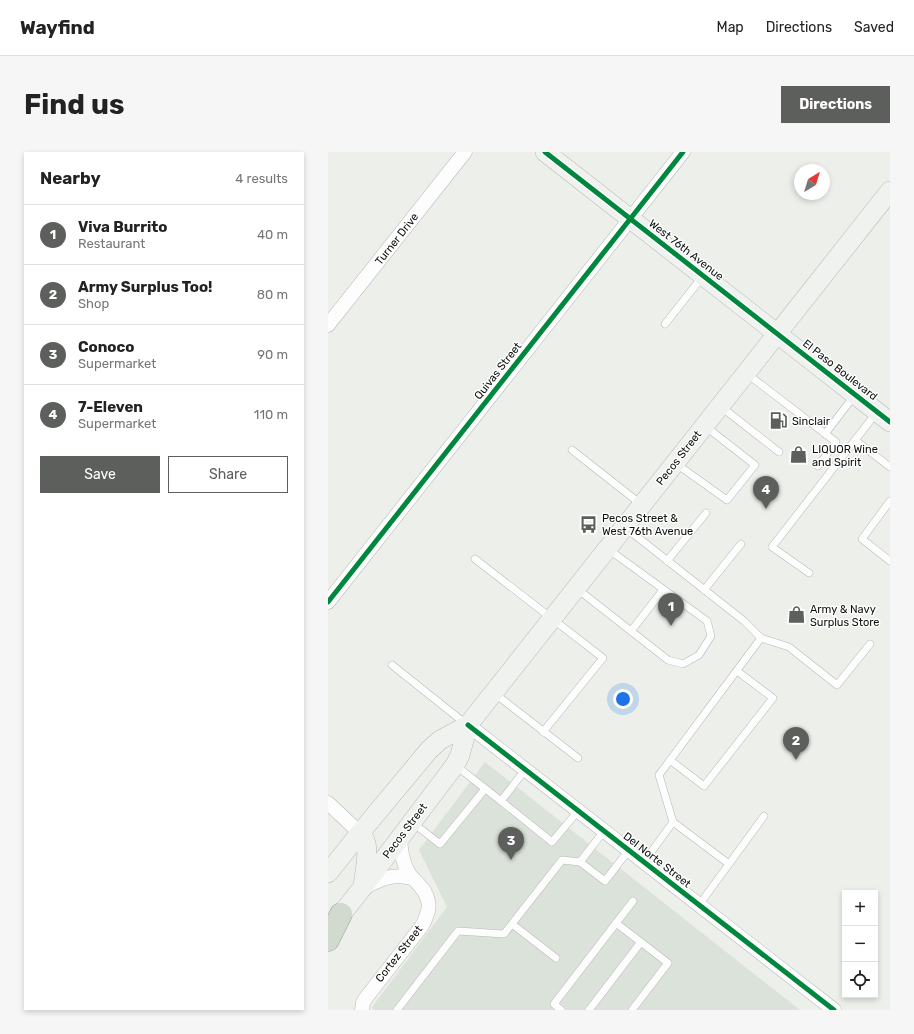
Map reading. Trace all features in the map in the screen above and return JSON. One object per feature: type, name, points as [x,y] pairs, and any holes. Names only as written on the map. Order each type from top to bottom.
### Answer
[{"type":"highway","points":[[328,940],[334,922]]},
{"type":"main road","name":"West 76th Avenue","points":[[545,152],[777,333]]},
{"type":"main road","name":"Pecos Street","points":[[328,873],[360,832],[429,750],[440,740],[468,725],[890,191]]},
{"type":"main road","name":"El Paso Boulevard","points":[[777,333],[884,417]]},
{"type":"main road","name":"Pecos Street","points":[[334,922],[362,888],[455,765],[460,755],[468,725]]},
{"type":"main road","points":[[360,832],[366,843],[367,850],[362,888]]},
{"type":"street","name":"Turner Drive","points":[[328,325],[465,152]]},
{"type":"street","name":"Quivas Street","points":[[328,602],[683,152]]},
{"type":"street","name":"Del Norte Street","points":[[468,725],[834,1010]]},
{"type":"street","points":[[328,803],[360,832]]},
{"type":"street","name":"Cortez Street","points":[[362,1010],[365,999],[422,926],[428,914],[429,903],[426,893],[412,878],[404,865],[400,838]]},
{"type":"street","points":[[362,888],[375,881],[393,876],[406,876],[412,878]]},
{"type":"lane","points":[[665,324],[704,276]]},
{"type":"lane","points":[[746,373],[836,442],[818,466]]},
{"type":"lane","points":[[825,434],[855,395]]},
{"type":"lane","points":[[720,406],[779,452]]},
{"type":"lane","points":[[809,573],[772,547],[855,440],[884,417]]},
{"type":"lane","points":[[675,462],[727,500],[755,465],[704,426]]},
{"type":"lane","points":[[855,440],[890,467]]},
{"type":"lane","points":[[572,450],[642,505]]},
{"type":"lane","points":[[890,501],[862,539],[890,561]]},
{"type":"lane","points":[[667,561],[706,513]]},
{"type":"lane","points":[[624,527],[744,621],[761,638],[789,647],[838,685],[870,644]]},
{"type":"lane","points":[[704,590],[741,544]]},
{"type":"lane","points":[[576,588],[668,660],[683,664],[699,655],[711,636],[707,621],[607,549]]},
{"type":"lane","points":[[475,559],[603,658],[544,732]]},
{"type":"lane","points":[[631,631],[663,590]]},
{"type":"lane","points":[[729,864],[673,822],[659,775],[761,638]]},
{"type":"lane","points":[[392,665],[468,725]]},
{"type":"lane","points":[[670,760],[704,786],[773,698],[737,671]]},
{"type":"lane","points":[[494,693],[578,758]]},
{"type":"lane","points":[[455,765],[552,842],[578,811]]},
{"type":"lane","points":[[500,801],[526,770]]},
{"type":"lane","points":[[412,822],[440,844],[484,788]]},
{"type":"lane","points":[[699,905],[764,816]]},
{"type":"lane","points":[[644,862],[673,822]]},
{"type":"lane","points":[[580,862],[604,831]]},
{"type":"lane","points":[[397,1010],[458,931],[504,934],[562,860],[580,862],[605,881],[629,850]]},
{"type":"lane","points":[[561,1010],[554,1004],[633,901]]},
{"type":"lane","points":[[616,923],[668,963],[632,1010]]},
{"type":"lane","points":[[512,924],[556,958]]},
{"type":"lane","points":[[589,1010],[641,942]]},
{"type":"shaded area","points":[[485,762],[800,1010],[374,1010],[372,1007],[447,907],[419,850]]},
{"type":"cycle path","points":[[545,152],[890,422]]},
{"type":"cycle path","points":[[328,602],[683,152]]},
{"type":"cycle path","points":[[468,725],[834,1010]]},
{"type":"place","name":"Sinclair","points":[[779,421]]},
{"type":"place","name":"LIQUOR Wine and Spirit","points":[[799,455]]},
{"type":"place","name":"7-Eleven","points":[[766,509]]},
{"type":"place","name":"Pecos Street & West 76th Avenue","points":[[589,524]]},
{"type":"place","name":"Army & Navy Surplus Store","points":[[797,615]]},
{"type":"place","name":"Viva Burrito","points":[[671,626]]},
{"type":"place","name":"Army Surplus Too!","points":[[796,760]]},
{"type":"place","name":"Conoco","points":[[511,860]]}]
